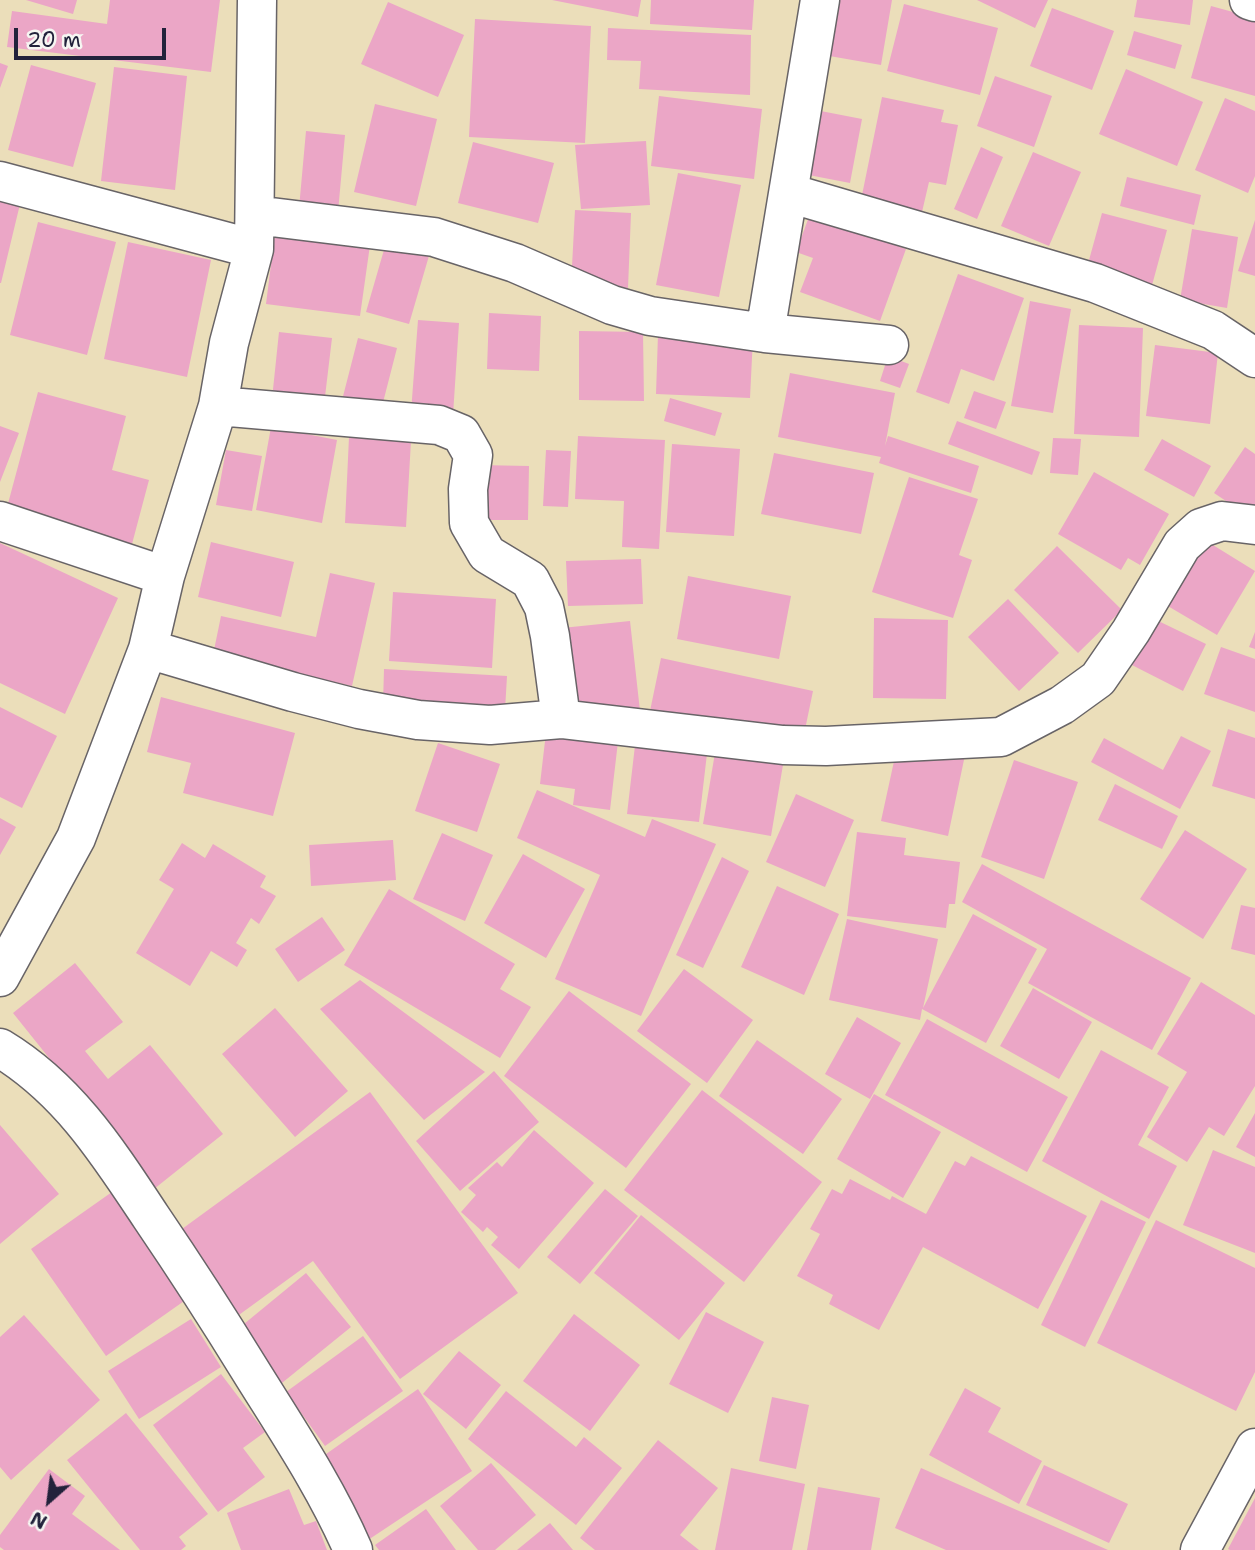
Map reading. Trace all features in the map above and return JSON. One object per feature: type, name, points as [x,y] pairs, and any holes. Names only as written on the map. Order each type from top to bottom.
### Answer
[{"type":"street","points":[[0,977],[76,838],[148,649],[165,576],[218,406],[254,232],[257,0]]},
{"type":"street","points":[[765,333],[820,0]]},
{"type":"street","points":[[1249,0],[1255,2]]},
{"type":"street","points":[[0,181],[254,232],[434,237],[515,263],[612,305],[650,316],[765,333],[889,345]]},
{"type":"street","points":[[789,193],[1095,284],[1213,330],[1255,358]]},
{"type":"street","points":[[218,406],[439,425],[461,434],[473,455],[468,488],[469,523],[487,554],[530,580],[544,607],[561,719]]},
{"type":"street","points":[[148,649],[359,709],[418,720],[490,725],[561,719],[783,745],[826,746],[1001,737],[1062,705],[1098,679],[1131,631],[1182,545],[1200,528],[1222,521],[1255,526]]},
{"type":"street","points":[[0,522],[165,576]]},
{"type":"street","points":[[0,1048],[27,1064],[92,1131],[202,1293],[306,1460],[353,1550]]},
{"type":"street","points":[[1200,1550],[1255,1448]]},
{"type":"building","points":[[26,0],[77,0],[73,14]]},
{"type":"building","points":[[110,0],[220,0],[211,72],[7,47],[12,11],[107,24]]},
{"type":"building","points":[[552,0],[641,0],[638,17]]},
{"type":"building","points":[[651,0],[754,0],[752,30],[650,24]]},
{"type":"building","points":[[827,0],[892,0],[881,65],[818,54]]},
{"type":"building","points":[[977,0],[1048,0],[1035,28]]},
{"type":"building","points":[[1137,0],[1193,0],[1190,25],[1134,17]]},
{"type":"building","points":[[388,2],[464,35],[438,97],[361,64]]},
{"type":"building","points":[[904,4],[998,28],[980,95],[887,71]]},
{"type":"building","points":[[1211,6],[1255,18],[1255,96],[1191,78]]},
{"type":"building","points":[[1052,8],[1114,31],[1092,90],[1030,66]]},
{"type":"building","points":[[475,19],[591,26],[585,143],[469,137]]},
{"type":"building","points":[[608,28],[751,35],[750,95],[639,89],[641,61],[607,60]]},
{"type":"building","points":[[1134,31],[1182,45],[1175,69],[1127,55]]},
{"type":"building","points":[[0,63],[8,66],[0,88]]},
{"type":"building","points":[[31,65],[96,83],[73,167],[8,150]]},
{"type":"building","points":[[114,67],[187,76],[175,190],[101,181]]},
{"type":"building","points":[[1126,69],[1203,102],[1177,166],[1099,134]]},
{"type":"building","points":[[995,76],[1052,96],[1034,147],[977,126]]},
{"type":"building","points":[[659,96],[762,109],[754,179],[651,166]]},
{"type":"building","points":[[882,97],[944,110],[941,122],[958,125],[946,185],[929,182],[922,212],[861,200]]},
{"type":"building","points":[[1225,98],[1255,111],[1255,176],[1248,193],[1195,170]]},
{"type":"building","points":[[375,104],[437,119],[416,206],[354,192]]},
{"type":"building","points":[[800,107],[862,119],[850,183],[788,171]]},
{"type":"building","points":[[306,131],[345,135],[337,223],[298,219]]},
{"type":"building","points":[[646,141],[650,205],[581,209],[575,145]]},
{"type":"building","points":[[473,142],[554,163],[538,223],[458,203]]},
{"type":"building","points":[[981,147],[1003,157],[977,219],[954,209]]},
{"type":"building","points":[[1033,152],[1081,172],[1049,246],[1001,226]]},
{"type":"building","points":[[678,173],[741,185],[719,297],[656,285]]},
{"type":"building","points":[[1127,177],[1201,195],[1194,225],[1120,206]]},
{"type":"building","points":[[0,195],[21,200],[1,283],[0,283]]},
{"type":"building","points":[[575,210],[631,213],[628,288],[571,285]]},
{"type":"building","points":[[1102,213],[1167,230],[1151,289],[1086,271]]},
{"type":"building","points":[[810,214],[906,249],[880,321],[800,292],[813,258],[796,252]]},
{"type":"building","points":[[1255,220],[1255,276],[1238,271]]},
{"type":"building","points":[[38,222],[116,242],[87,355],[10,335]]},
{"type":"building","points":[[1192,229],[1238,237],[1227,308],[1180,300]]},
{"type":"building","points":[[275,233],[370,245],[360,316],[266,304]]},
{"type":"building","points":[[388,236],[431,249],[409,324],[366,312]]},
{"type":"building","points":[[128,242],[211,260],[187,377],[104,359]]},
{"type":"building","points":[[958,274],[1024,298],[994,381],[961,369],[949,404],[916,392]]},
{"type":"building","points":[[1030,301],[1071,309],[1053,413],[1011,406]]},
{"type":"building","points":[[489,313],[541,316],[539,371],[487,369]]},
{"type":"building","points":[[418,320],[459,323],[453,415],[411,412]]},
{"type":"building","points":[[1079,325],[1143,328],[1139,437],[1074,434]]},
{"type":"building","points":[[579,331],[643,332],[644,401],[579,400]]},
{"type":"building","points":[[279,332],[332,338],[324,405],[272,399]]},
{"type":"building","points":[[658,334],[753,337],[750,398],[656,394]]},
{"type":"building","points":[[358,338],[397,348],[379,418],[340,408]]},
{"type":"building","points":[[1155,345],[1218,353],[1210,424],[1146,416]]},
{"type":"building","points":[[888,356],[909,364],[900,388],[880,381]]},
{"type":"building","points":[[790,373],[895,393],[885,446],[888,436],[979,466],[971,493],[879,463],[881,457],[778,437]]},
{"type":"building","points":[[974,391],[1006,402],[996,429],[964,418]]},
{"type":"building","points":[[38,392],[126,416],[112,470],[149,480],[132,544],[6,511]]},
{"type":"building","points":[[670,398],[722,413],[715,436],[664,421]]},
{"type":"building","points":[[957,421],[1040,452],[1032,475],[948,444]]},
{"type":"building","points":[[0,426],[19,433],[0,482]]},
{"type":"building","points":[[271,427],[337,440],[322,523],[256,510]]},
{"type":"building","points":[[578,436],[665,440],[659,549],[622,547],[624,501],[575,499]]},
{"type":"building","points":[[349,437],[411,441],[406,527],[345,523]]},
{"type":"building","points":[[1053,438],[1081,439],[1078,475],[1050,473]]},
{"type":"building","points":[[1162,439],[1211,466],[1194,497],[1144,470]]},
{"type":"building","points":[[672,444],[740,449],[734,536],[666,532]]},
{"type":"building","points":[[1245,447],[1255,454],[1255,510],[1250,517],[1214,493]]},
{"type":"building","points":[[226,450],[262,456],[252,511],[216,505]]},
{"type":"building","points":[[546,450],[571,451],[568,507],[543,506]]},
{"type":"building","points":[[774,453],[874,473],[861,534],[761,514]]},
{"type":"building","points":[[478,465],[529,466],[528,520],[477,520]]},
{"type":"building","points":[[1094,472],[1169,514],[1140,565],[1128,558],[1121,570],[1058,534]]},
{"type":"building","points":[[909,477],[978,499],[959,555],[972,560],[953,618],[872,592]]},
{"type":"building","points":[[1200,537],[1255,571],[1217,635],[1161,602]]},
{"type":"building","points":[[211,542],[294,562],[281,617],[198,597]]},
{"type":"building","points":[[0,543],[118,598],[65,714],[0,683]]},
{"type":"building","points":[[1057,546],[1122,610],[1078,653],[1014,590]]},
{"type":"building","points":[[641,559],[643,604],[568,606],[566,561]]},
{"type":"building","points":[[330,573],[375,583],[352,686],[213,655],[221,616],[316,637]]},
{"type":"building","points":[[688,576],[791,596],[779,659],[677,639]]},
{"type":"building","points":[[393,592],[496,599],[492,668],[389,661]]},
{"type":"building","points":[[1008,599],[1059,653],[1019,691],[968,637]]},
{"type":"building","points":[[1148,616],[1206,644],[1183,691],[1126,662]]},
{"type":"building","points":[[874,618],[948,620],[946,699],[873,698]]},
{"type":"building","points":[[630,621],[640,711],[572,718],[562,628]]},
{"type":"building","points":[[1255,632],[1255,649],[1249,647]]},
{"type":"building","points":[[1221,647],[1255,659],[1255,712],[1204,694]]},
{"type":"building","points":[[661,658],[813,691],[802,744],[650,711]]},
{"type":"building","points":[[384,669],[507,676],[505,710],[383,704]]},
{"type":"building","points":[[161,697],[295,733],[273,816],[183,793],[191,763],[147,752]]},
{"type":"building","points":[[0,707],[57,736],[22,808],[0,797]]},
{"type":"building","points":[[547,724],[619,733],[610,810],[573,805],[575,789],[540,784]]},
{"type":"building","points":[[1228,729],[1255,738],[1255,799],[1212,786]]},
{"type":"building","points":[[1181,736],[1211,751],[1180,809],[1091,762],[1104,738],[1163,770]]},
{"type":"building","points":[[636,737],[708,745],[699,822],[627,814]]},
{"type":"building","points":[[717,741],[785,753],[771,836],[703,824]]},
{"type":"building","points":[[438,743],[500,764],[477,832],[415,811]]},
{"type":"building","points":[[896,752],[965,755],[948,836],[881,821]]},
{"type":"building","points":[[1014,760],[1078,782],[1044,879],[981,857]]},
{"type":"building","points":[[1115,784],[1178,816],[1162,849],[1098,820]]},
{"type":"building","points":[[537,790],[645,837],[652,819],[716,844],[641,1016],[555,979],[600,875],[517,838]]},
{"type":"building","points":[[796,794],[854,820],[825,887],[766,862]]},
{"type":"building","points":[[0,818],[16,827],[0,855]]},
{"type":"building","points":[[1185,830],[1247,869],[1203,939],[1140,899]]},
{"type":"building","points":[[857,832],[906,838],[904,855],[960,862],[955,904],[949,904],[946,928],[847,916]]},
{"type":"building","points":[[442,833],[493,855],[465,921],[413,899]]},
{"type":"building","points":[[393,840],[396,880],[311,886],[309,845]]},
{"type":"building","points":[[182,843],[205,858],[213,844],[266,876],[260,887],[276,896],[259,924],[251,918],[236,943],[247,950],[237,967],[211,951],[190,986],[136,953],[174,889],[159,880]]},
{"type":"building","points":[[523,854],[585,889],[546,958],[484,923]]},
{"type":"building","points":[[722,857],[749,871],[703,968],[676,955]]},
{"type":"building","points":[[982,864],[1191,978],[1152,1050],[1028,983],[1047,949],[962,902]]},
{"type":"building","points":[[777,886],[839,914],[804,995],[741,967]]},
{"type":"building","points":[[389,889],[515,964],[500,989],[531,1007],[500,1058],[344,965]]},
{"type":"building","points":[[1241,905],[1255,908],[1255,955],[1231,949]]},
{"type":"building","points":[[973,914],[1037,949],[986,1043],[922,1009],[920,1020],[829,1000],[847,919],[938,939],[923,1008]]},
{"type":"building","points":[[322,917],[345,950],[298,982],[275,949]]},
{"type":"building","points":[[75,963],[123,1022],[85,1051],[108,1079],[150,1045],[223,1134],[154,1189],[13,1013]]},
{"type":"building","points":[[684,969],[753,1020],[707,1083],[637,1031]]},
{"type":"building","points":[[360,980],[485,1072],[424,1120],[320,1009]]},
{"type":"building","points":[[1201,982],[1255,1015],[1255,1086],[1224,1136],[1209,1127],[1187,1162],[1147,1137],[1187,1072],[1157,1054]]},
{"type":"building","points":[[1033,988],[1092,1022],[1059,1079],[1000,1046]]},
{"type":"building","points":[[569,991],[691,1084],[626,1168],[504,1076]]},
{"type":"building","points":[[275,1008],[348,1091],[295,1137],[222,1054]]},
{"type":"building","points":[[857,1017],[901,1043],[870,1099],[825,1074]]},
{"type":"building","points":[[927,1019],[1068,1097],[1027,1172],[885,1095]]},
{"type":"building","points":[[757,1040],[842,1099],[803,1154],[719,1096]]},
{"type":"building","points":[[1101,1050],[1169,1087],[1138,1145],[1177,1166],[1149,1219],[1042,1161]]},
{"type":"building","points":[[494,1071],[539,1122],[460,1191],[416,1141]]},
{"type":"building","points":[[702,1090],[822,1182],[744,1282],[624,1190]]},
{"type":"building","points":[[370,1092],[518,1293],[400,1379],[313,1261],[232,1320],[171,1237]]},
{"type":"building","points":[[874,1094],[941,1132],[903,1198],[837,1159]]},
{"type":"building","points":[[1255,1113],[1255,1157],[1236,1147]]},
{"type":"building","points":[[0,1125],[59,1194],[0,1244]]},
{"type":"building","points":[[534,1130],[594,1183],[519,1269],[491,1245],[498,1237],[487,1227],[483,1232],[461,1212],[476,1195],[468,1188],[497,1162],[502,1167]]},
{"type":"building","points":[[1213,1150],[1255,1167],[1255,1253],[1183,1225]]},
{"type":"building","points":[[971,1156],[1087,1216],[1038,1309],[923,1247],[879,1330],[829,1304],[833,1295],[797,1276],[820,1234],[810,1229],[832,1189],[842,1194],[850,1179],[890,1200],[892,1196],[926,1214],[955,1161],[965,1166]]},
{"type":"building","points":[[605,1189],[638,1216],[580,1284],[547,1257]]},
{"type":"building","points":[[112,1192],[187,1299],[106,1356],[31,1249]]},
{"type":"building","points":[[1101,1200],[1146,1222],[1085,1347],[1041,1325]]},
{"type":"building","points":[[641,1215],[725,1283],[679,1340],[594,1273]]},
{"type":"building","points":[[1156,1220],[1255,1268],[1255,1372],[1236,1411],[1097,1343]]},
{"type":"building","points":[[306,1273],[351,1327],[277,1387],[233,1333]]},
{"type":"building","points":[[706,1312],[764,1342],[728,1413],[669,1384]]},
{"type":"building","points":[[574,1314],[640,1365],[590,1431],[523,1381]]},
{"type":"building","points":[[24,1315],[100,1400],[11,1480],[0,1467],[0,1337]]},
{"type":"building","points":[[191,1319],[221,1367],[139,1419],[108,1371]]},
{"type":"building","points":[[363,1336],[403,1391],[325,1446],[286,1392]]},
{"type":"building","points":[[459,1351],[501,1385],[466,1429],[423,1394]]},
{"type":"building","points":[[221,1374],[265,1432],[243,1448],[265,1477],[218,1512],[153,1425]]},
{"type":"building","points":[[965,1388],[1001,1408],[988,1432],[1042,1461],[1019,1504],[929,1455]]},
{"type":"building","points":[[418,1389],[472,1471],[368,1540],[312,1464]]},
{"type":"building","points":[[506,1391],[576,1447],[584,1437],[622,1468],[576,1525],[468,1439]]},
{"type":"building","points":[[772,1397],[809,1405],[796,1469],[759,1461]]},
{"type":"building","points":[[126,1413],[208,1514],[179,1537],[186,1546],[181,1550],[140,1550],[67,1460]]},
{"type":"building","points":[[658,1440],[718,1488],[680,1535],[699,1550],[595,1550],[580,1538]]},
{"type":"building","points":[[491,1463],[536,1515],[495,1550],[478,1550],[440,1506]]},
{"type":"building","points":[[1044,1465],[1128,1504],[1109,1543],[1026,1505]]},
{"type":"building","points":[[731,1468],[805,1484],[792,1550],[715,1550]]},
{"type":"building","points":[[921,1468],[1108,1550],[946,1550],[895,1528]]},
{"type":"building","points":[[49,1469],[85,1496],[72,1514],[120,1550],[4,1550],[0,1547],[0,1535]]},
{"type":"building","points":[[818,1487],[880,1498],[871,1550],[807,1550]]},
{"type":"building","points":[[289,1489],[304,1525],[316,1521],[327,1550],[241,1550],[227,1513]]},
{"type":"building","points":[[1255,1498],[1255,1550],[1228,1549]]},
{"type":"building","points":[[426,1509],[456,1550],[379,1550],[375,1545]]},
{"type":"building","points":[[550,1523],[573,1550],[517,1550]]}]
